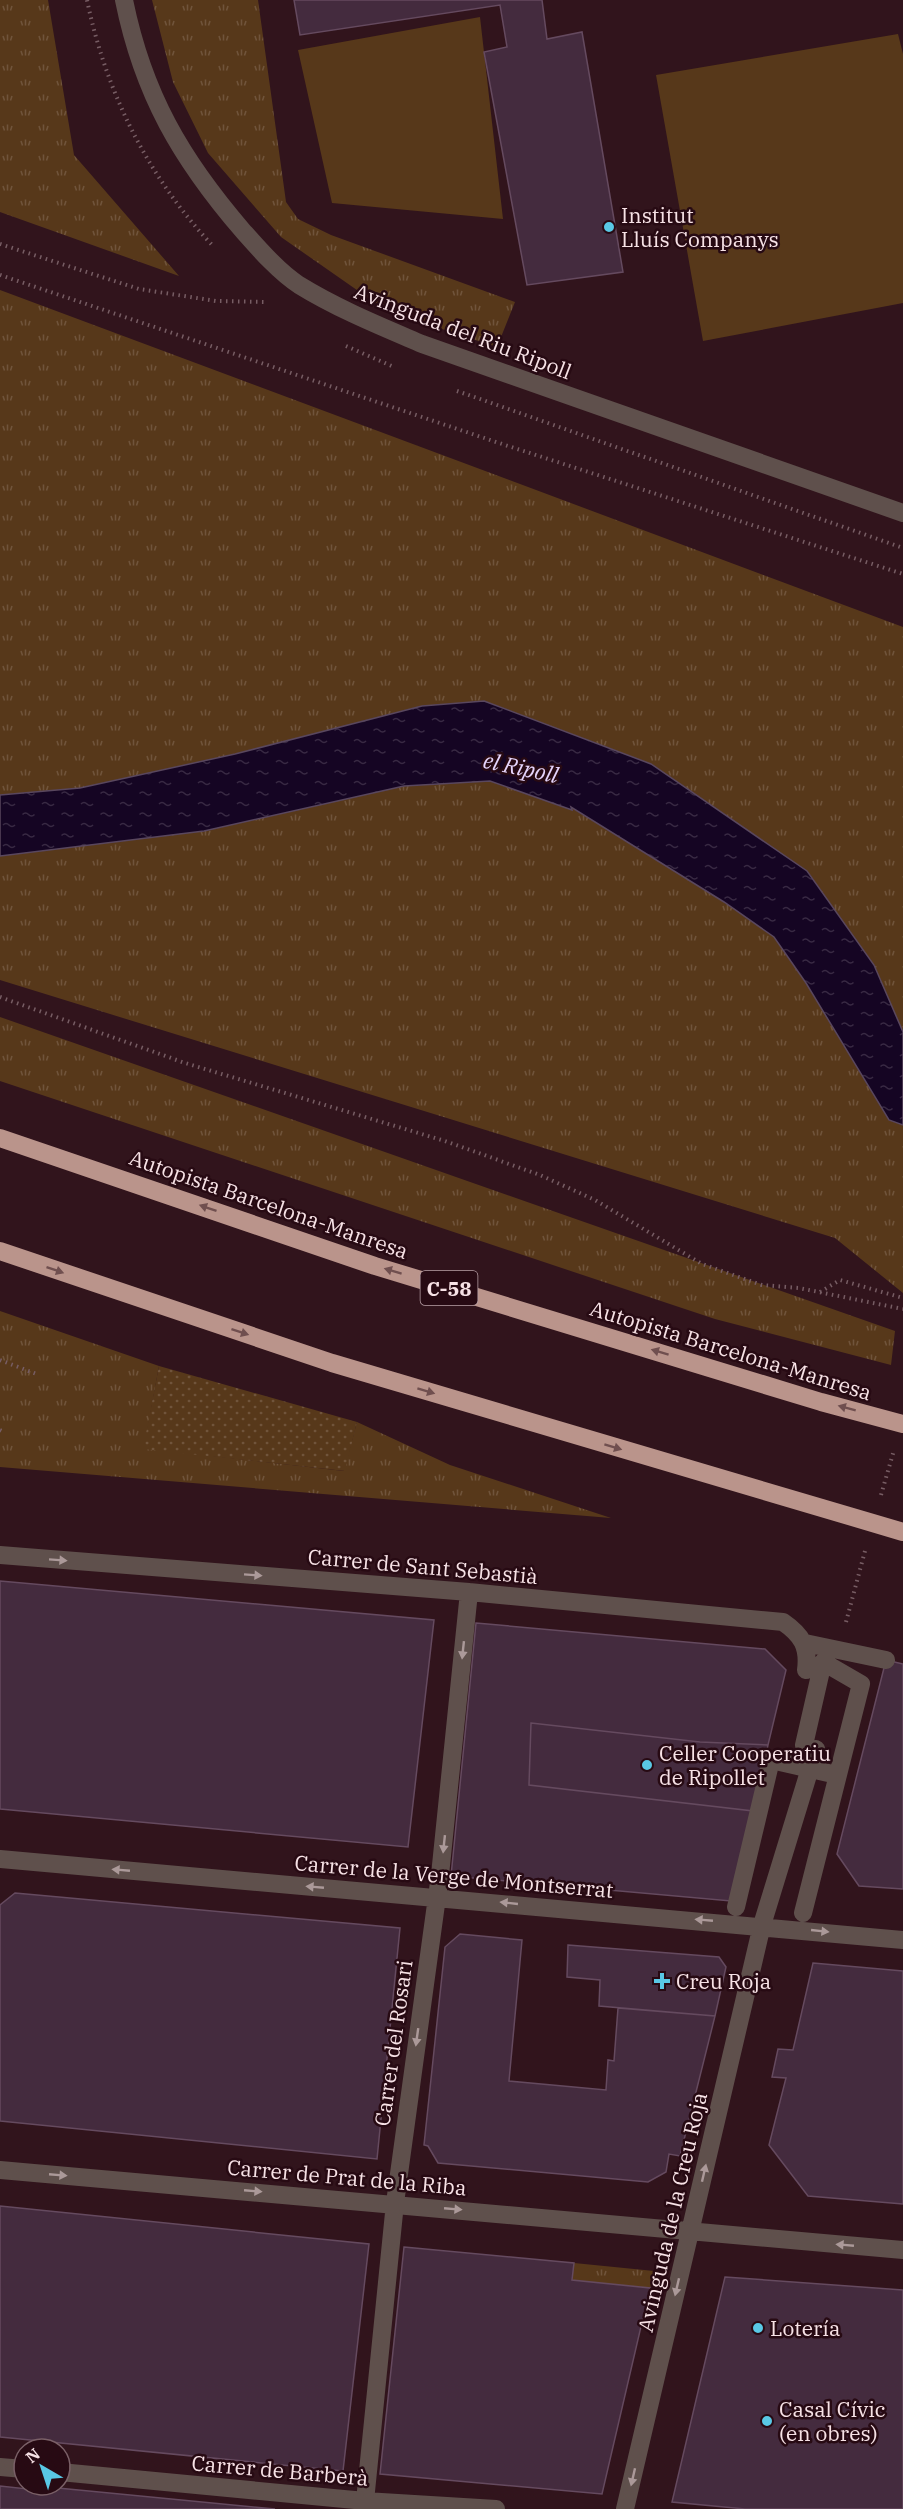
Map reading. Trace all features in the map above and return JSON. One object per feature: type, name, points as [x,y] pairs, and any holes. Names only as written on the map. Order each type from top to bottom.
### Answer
[{"type":"highway","name":"Autopista Barcelona-Manresa","points":[[0,1138],[375,1266],[903,1424]]},
{"type":"highway","points":[[0,1251],[332,1363],[903,1532]]},
{"type":"street","name":"Avinguda del Riu Ripoll","points":[[124,0],[132,41],[147,84],[178,145],[213,196],[254,243],[297,283],[345,311],[422,344],[903,513]]},
{"type":"street","name":"Carrer de Sant Sebastià","points":[[0,1555],[469,1592],[783,1622],[796,1631],[805,1643]]},
{"type":"street","name":"Carrer del Rosari","points":[[365,2501],[395,2203],[440,1875],[469,1592]]},
{"type":"street","points":[[806,1670],[808,1654],[805,1643],[886,1660]]},
{"type":"street","points":[[803,1913],[861,1684],[823,1662],[804,1745],[810,1769]]},
{"type":"street","name":"Avinguda de la Creu Roja","points":[[625,2509],[762,1925],[816,1749]]},
{"type":"street","points":[[736,1907],[771,1760],[837,1775]]},
{"type":"street","name":"Carrer de la Verge de Montserrat","points":[[0,1859],[762,1925],[903,1940]]},
{"type":"street","name":"Carrer de Prat de la Riba","points":[[0,2170],[395,2203],[903,2250]]},
{"type":"street","name":"Carrer de Barberà","points":[[72,2473],[365,2501],[496,2509]]},
{"type":"path","points":[[0,244],[139,289],[216,301],[267,302]]},
{"type":"path","points":[[0,275],[502,444],[903,574]]},
{"type":"path","points":[[0,997],[184,1063],[445,1141],[540,1175],[595,1200],[702,1264],[762,1285],[820,1293],[903,1309]]},
{"type":"path","points":[[820,1293],[840,1280],[903,1298]]},
{"type":"path","points":[[0,1360],[39,1375]]},
{"type":"green space","points":[[0,0],[48,0],[74,155],[179,276],[0,212]]},
{"type":"green space","points":[[152,0],[258,0],[286,202],[298,219],[331,235],[515,302],[497,347],[387,311],[281,237],[208,153],[173,82]]},
{"type":"green space","points":[[480,17],[503,219],[332,203],[298,50]]},
{"type":"green space","points":[[898,34],[903,54],[903,303],[703,341],[656,75]]},
{"type":"green space","points":[[0,290],[903,627],[903,1032],[484,701],[422,706],[235,754],[80,788],[0,795]]},
{"type":"green space","points":[[490,781],[571,809],[569,806],[724,902],[774,937],[806,983],[889,1120],[903,1125],[903,1293],[835,1238],[0,980],[0,856],[204,831],[404,786]]},
{"type":"green space","points":[[0,1017],[895,1331],[891,1365],[715,1319],[0,1081]]},
{"type":"green space","points":[[0,1311],[159,1366],[144,1448],[344,1471],[357,1422],[450,1465],[611,1518],[0,1467]]},
{"type":"green space","points":[[159,1366],[357,1422],[345,1471],[143,1449]]},
{"type":"green space","points":[[574,2263],[654,2271],[650,2288],[572,2280]]},
{"type":"water","name":"el Ripoll","points":[[484,701],[651,764],[807,871],[874,965],[903,1032],[903,1125],[889,1120],[806,983],[774,937],[724,902],[571,807],[572,810],[490,781],[404,786],[204,831],[0,856],[0,795],[80,788],[235,754],[422,706]]},
{"type":"building","points":[[294,0],[542,0],[547,39],[582,32],[623,272],[527,285],[484,52],[507,47],[500,5],[300,35]]},
{"type":"building","points":[[0,1581],[434,1620],[408,1847],[0,1809]]},
{"type":"building","points":[[476,1623],[765,1649],[786,1670],[768,1745],[700,1742],[531,1723],[529,1785],[753,1811],[731,1901],[451,1876]]},
{"type":"building","points":[[886,1660],[903,1664],[903,1889],[859,1886],[837,1854]]},
{"type":"building","name":"Celler Cooperatiu de Ripollet","points":[[531,1723],[700,1742],[768,1745],[753,1811],[529,1785]]},
{"type":"building","points":[[15,1893],[400,1928],[377,2159],[0,2121],[0,1905]]},
{"type":"building","points":[[460,1934],[522,1940],[509,2081],[606,2090],[608,2060],[614,2061],[618,2008],[715,2016],[680,2156],[669,2154],[666,2172],[648,2182],[438,2163],[428,2146],[424,2145],[445,1947]]},
{"type":"building","name":"Creu Roja","points":[[568,1945],[719,1957],[726,1967],[715,2016],[599,2006],[600,1980],[567,1977]]},
{"type":"building","points":[[813,1963],[903,1971],[903,2204],[808,2196],[769,2145],[786,2078],[772,2077],[778,2049],[793,2050]]},
{"type":"building","points":[[0,2206],[369,2244],[343,2471],[72,2444],[72,2437],[0,2437]]},
{"type":"building","points":[[404,2247],[574,2263],[572,2280],[650,2288],[602,2494],[380,2474]]},
{"type":"building","points":[[725,2277],[903,2290],[903,2509],[745,2509],[672,2502]]},
{"type":"building","points":[[0,2486],[12,2487],[12,2497],[72,2497],[72,2489],[275,2509],[0,2509]]},
{"type":"place","name":"Institut Lluís Companys","points":[[609,227]]},
{"type":"place","name":"Celler Cooperatiu de Ripollet","points":[[647,1765]]},
{"type":"place","name":"Creu Roja","points":[[662,1981]]},
{"type":"place","name":"Lotería","points":[[758,2328]]},
{"type":"place","name":"Casal Cívic (en obres)","points":[[767,2421]]}]
